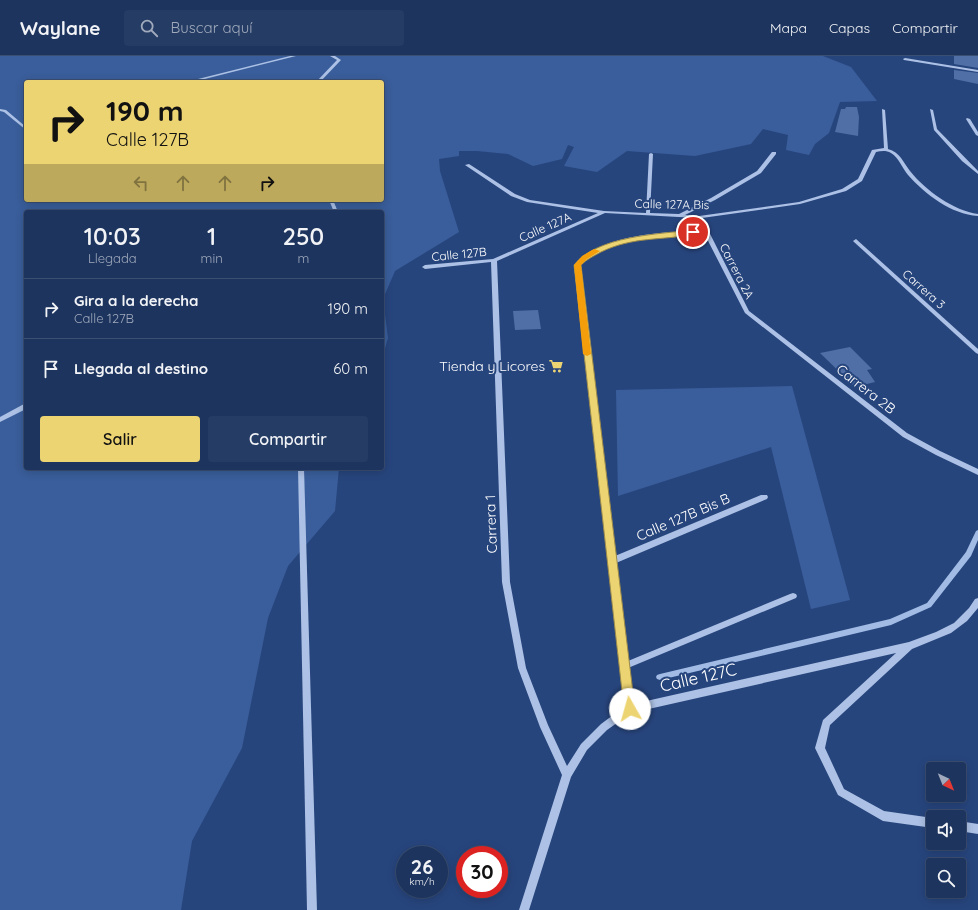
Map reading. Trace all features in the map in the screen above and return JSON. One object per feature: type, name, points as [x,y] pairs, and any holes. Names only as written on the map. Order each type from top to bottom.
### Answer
[{"type":"street","points":[[196,80],[294,56]]},
{"type":"street","points":[[320,80],[339,60],[332,56]]},
{"type":"street","points":[[905,59],[978,71]]},
{"type":"street","points":[[0,110],[5,111],[24,127]]},
{"type":"street","points":[[883,110],[886,150],[891,151],[899,158],[906,170],[922,186],[958,211],[976,215]]},
{"type":"street","points":[[931,110],[935,129],[978,173]]},
{"type":"street","points":[[968,119],[978,134]]},
{"type":"street","name":"Calle 127A Bis","points":[[467,165],[513,195],[529,201],[604,212],[699,217],[800,203],[844,190],[860,180],[874,151],[886,150]]},
{"type":"street","points":[[680,215],[713,200],[759,172],[774,153]]},
{"type":"street","points":[[648,214],[651,154]]},
{"type":"street","name":"Calle 127A","points":[[494,260],[604,212]]},
{"type":"street","name":"Carrera 2A","points":[[699,217],[747,312]]},
{"type":"street","points":[[630,709],[577,265],[584,258],[615,243],[638,238],[706,231]]},
{"type":"street","name":"Carrera 3","points":[[856,241],[978,352]]},
{"type":"street","name":"Calle 127B","points":[[425,267],[494,260]]},
{"type":"street","name":"Carrera 1","points":[[494,260],[506,582],[522,668],[544,728],[567,776]]},
{"type":"street","name":"Carrera 2B","points":[[747,312],[905,435],[978,472]]},
{"type":"street","points":[[0,420],[24,407]]},
{"type":"street","points":[[301,470],[312,910]]},
{"type":"street","name":"Calle 127B Bis B","points":[[612,561],[764,497]]},
{"type":"street","points":[[624,666],[793,596]]},
{"type":"street","name":"Calle 127C","points":[[524,910],[567,776],[584,747],[604,727],[630,709],[909,646],[951,630],[973,610],[978,601]]},
{"type":"street","name":"Calle 127C","points":[[909,646],[826,723],[820,748],[841,792],[883,816],[926,822]]},
{"type":"street","points":[[966,827],[978,829]]},
{"type":"shaded area","points":[[0,56],[823,56],[851,67],[877,101],[840,102],[829,133],[815,144],[809,155],[786,150],[788,135],[763,129],[751,144],[695,156],[627,151],[597,172],[564,166],[574,147],[568,145],[562,159],[533,166],[508,154],[477,151],[459,151],[459,156],[439,159],[440,171],[459,232],[395,271],[384,297],[384,210],[24,210],[24,470],[339,470],[335,511],[288,566],[268,618],[242,748],[192,841],[181,910],[0,910]]},
{"type":"shaded area","points":[[384,307],[388,338],[384,352]]},
{"type":"shaded area","points":[[792,386],[850,600],[811,609],[771,447],[618,496],[616,390]]},
{"type":"building","points":[[954,56],[978,56],[978,68],[954,64]]},
{"type":"building","points":[[954,70],[978,73],[978,84],[954,79]]},
{"type":"building","points":[[846,107],[857,107],[859,117],[858,136],[835,132],[841,109],[845,109]]},
{"type":"building","points":[[538,310],[541,329],[515,330],[513,311]]},
{"type":"building","points":[[850,347],[872,369],[867,370],[875,382],[855,387],[820,353]]},
{"type":"waterway","points":[[660,677],[891,622],[929,605],[969,554],[978,533]]},
{"type":"slow traffic","points":[[587,354],[577,265],[584,258],[597,251]]},
{"type":"place","name":"Tienda y Licores","points":[[556,366]]},
{"type":"route","points":[[630,709],[577,265],[584,258],[615,243],[638,238],[693,232]]}]
